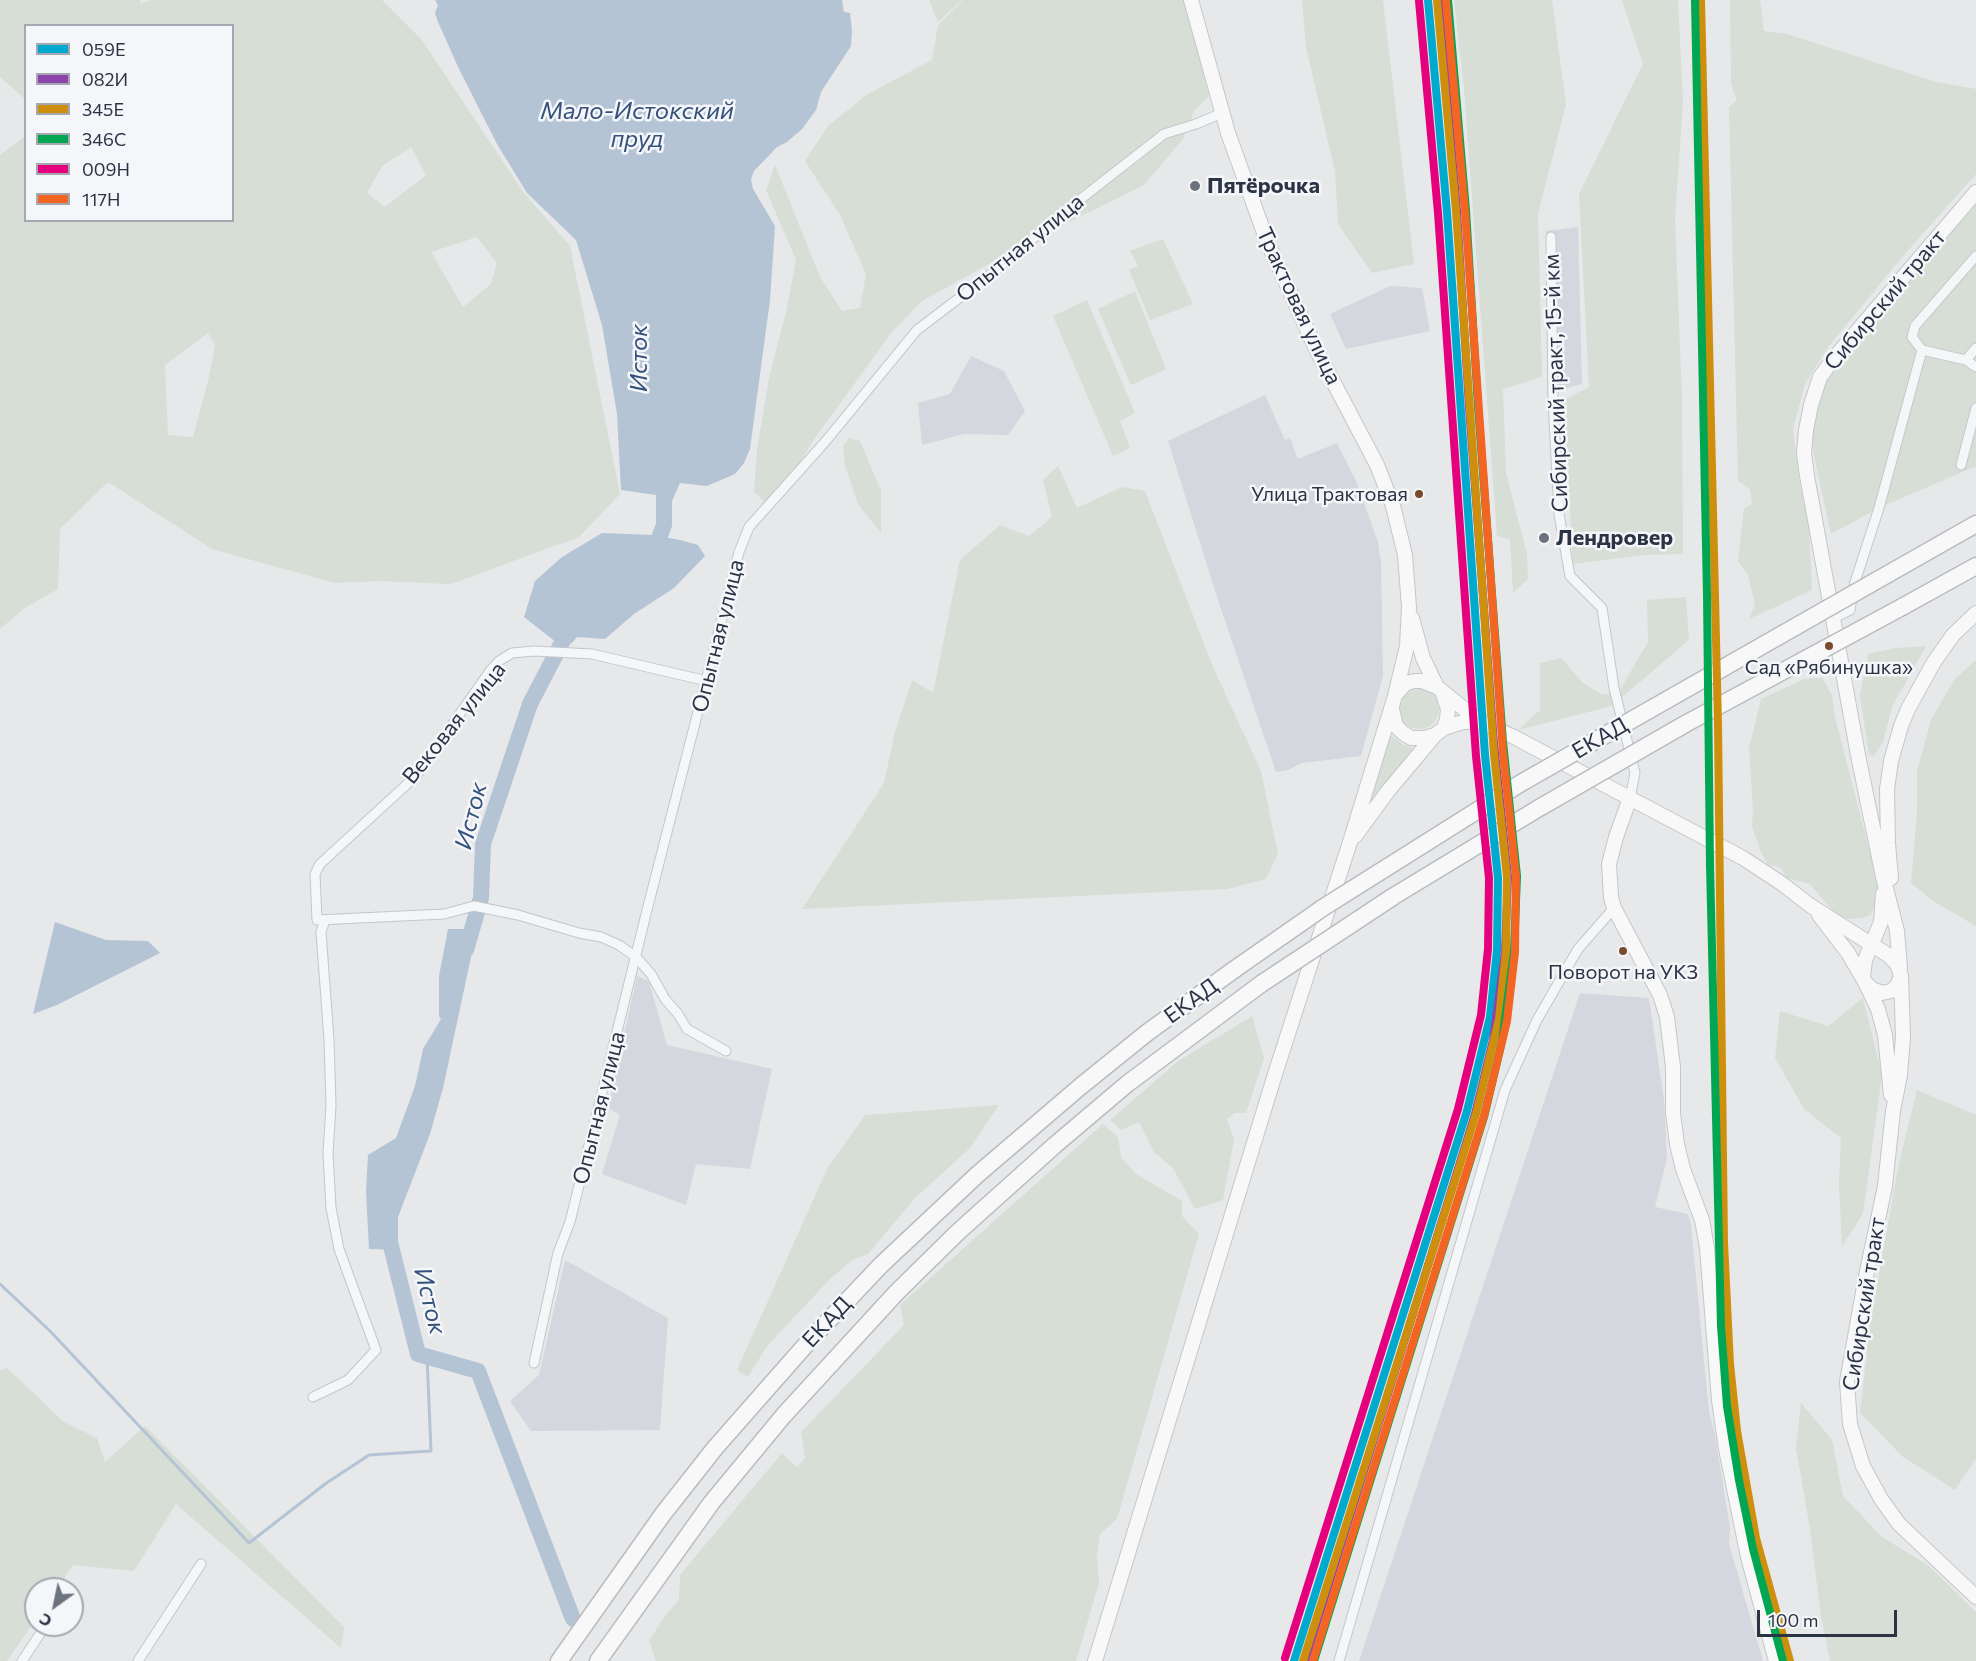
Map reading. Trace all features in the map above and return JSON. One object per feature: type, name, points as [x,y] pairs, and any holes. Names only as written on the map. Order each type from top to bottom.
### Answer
[{"type":"highway","name":"ЕКАД","points":[[559,1661],[663,1514],[715,1448],[810,1340],[881,1265],[978,1174],[1148,1032],[1324,908],[1521,783],[1976,524]]},
{"type":"highway","name":"ЕКАД","points":[[598,1661],[712,1502],[784,1415],[897,1292],[958,1232],[1127,1084],[1261,984],[1402,891],[1539,808],[1687,723],[1976,566]]},
{"type":"main road","name":"Трактовая улица","points":[[1191,0],[1222,113],[1270,248],[1316,349],[1377,465],[1394,506],[1405,555],[1409,607]]},
{"type":"main road","name":"Сибирский тракт","points":[[1976,192],[1820,377],[1811,405],[1804,453],[1832,619],[1883,877],[1897,931],[1901,973],[1903,1037],[1900,1075],[1893,1111],[1885,1186],[1847,1382],[1850,1424],[1863,1466],[1881,1499],[1899,1524],[1976,1597]]},
{"type":"main road","points":[[1350,842],[1447,719],[1448,709],[1423,658],[1409,607]]},
{"type":"main road","points":[[1095,1661],[1276,1071],[1394,702],[1407,646],[1409,607]]},
{"type":"main road","points":[[1897,931],[1888,843],[1887,789],[1891,762],[1901,726],[1918,690],[1953,635],[1976,613]]},
{"type":"main road","points":[[1479,721],[1439,731],[1425,738],[1411,738],[1396,726],[1394,702],[1406,683],[1422,681],[1439,689],[1479,721],[1514,737],[1743,858],[1811,906],[1848,929],[1877,949],[1894,961],[1901,973],[1895,988],[1887,992],[1875,991],[1864,980],[1865,960],[1877,949]]},
{"type":"main road","points":[[1630,798],[1609,864],[1609,887],[1614,908],[1660,995],[1667,1017],[1673,1066],[1673,1113],[1677,1144],[1683,1169],[1702,1220],[1707,1248],[1719,1400],[1726,1449],[1748,1557],[1776,1661]]},
{"type":"main road","name":"Сибирский тракт","points":[[1877,949],[1883,877]]},
{"type":"main road","name":"Сибирский тракт","points":[[1811,906],[1848,953],[1878,1010],[1886,1035],[1893,1111]]},
{"type":"main road","points":[[1848,929],[1861,932],[1870,929],[1877,922],[1882,908]]},
{"type":"street","name":"Опытная улица","points":[[534,1363],[558,1253],[570,1222],[739,552],[749,527],[825,442],[917,330],[996,270],[1064,212],[1164,134],[1222,113]]},
{"type":"street","name":"Сибирский тракт, 15-й км","points":[[1551,237],[1553,400],[1559,514],[1569,576],[1602,608],[1614,688],[1635,773],[1630,798]]},
{"type":"street","points":[[1976,256],[1915,326],[1912,337],[1922,350],[1966,360],[1976,367]]},
{"type":"street","points":[[1966,360],[1976,348]]},
{"type":"street","points":[[1832,619],[1850,610],[1855,582],[1879,508],[1922,350]]},
{"type":"street","points":[[1961,465],[1976,408]]},
{"type":"street","name":"Вековая улица","points":[[314,1397],[348,1380],[376,1350],[339,1249],[330,1208],[328,1153],[331,1105],[330,1040],[321,920],[315,874],[320,864],[416,776],[480,685],[499,662],[512,653],[534,651],[592,654],[707,681]]},
{"type":"street","points":[[321,920],[444,914],[474,906],[601,937],[620,945],[636,957],[651,974],[665,999],[687,1029],[726,1051]]},
{"type":"street","points":[[1339,1661],[1505,1090],[1537,1020],[1578,949],[1614,908]]},
{"type":"street","points":[[138,1661],[201,1564]]},
{"type":"street","points":[[22,1661],[38,1637]]},
{"type":"shaded area","points":[[0,0],[140,0],[141,4],[151,0],[382,0],[421,39],[524,193],[570,246],[620,494],[579,537],[451,584],[378,581],[335,583],[212,549],[108,482],[60,529],[58,589],[23,609],[0,629],[0,155],[24,137],[24,222],[234,222],[234,24],[24,24],[24,98],[0,77]],"holes":[[[411,147],[426,175],[385,207],[367,193],[382,166]],[[477,237],[497,263],[491,284],[463,307],[431,252]],[[208,333],[215,345],[193,437],[168,435],[165,365]]]},
{"type":"shaded area","points":[[929,0],[962,0],[938,22]]},
{"type":"shaded area","points":[[963,0],[1185,0],[1209,96],[1194,111],[1183,139],[1144,185],[1032,240],[922,301],[891,333],[813,441],[794,472],[765,502],[754,492],[757,450],[769,378],[787,308],[796,260],[766,190],[775,165],[820,277],[842,311],[860,308],[866,274],[840,215],[805,161],[828,126],[868,94],[932,60],[938,25]]},
{"type":"shaded area","points":[[1302,0],[1383,0],[1414,264],[1372,273],[1338,224],[1335,172],[1306,47]]},
{"type":"shaded area","points":[[1454,0],[1552,0],[1566,104],[1538,214],[1542,377],[1503,389],[1506,473],[1527,554],[1528,579],[1513,593],[1510,539],[1497,536],[1464,89]]},
{"type":"shaded area","points":[[1622,0],[1678,0],[1683,101],[1675,218],[1682,399],[1683,554],[1645,555],[1573,564],[1564,400],[1589,387],[1579,194],[1643,64]]},
{"type":"shaded area","points":[[1730,0],[1760,0],[1764,31],[1787,34],[1936,82],[1976,89],[1976,174],[1902,257],[1829,346],[1805,384],[1793,429],[1799,480],[1809,527],[1812,590],[1749,619],[1755,605],[1748,575],[1738,561],[1744,508],[1752,504],[1750,489],[1738,481],[1729,107],[1737,100],[1731,84]]},
{"type":"shaded area","points":[[1976,200],[1976,466],[1879,508],[1831,534],[1809,432],[1820,393],[1834,365],[1932,254]]},
{"type":"shaded area","points":[[1578,227],[1582,384],[1548,393],[1546,231]]},
{"type":"shaded area","points":[[1163,239],[1193,304],[1150,320],[1129,270],[1138,266],[1130,251]]},
{"type":"shaded area","points":[[1390,286],[1422,288],[1430,331],[1346,349],[1330,314]]},
{"type":"shaded area","points":[[1135,291],[1166,369],[1131,385],[1098,309]]},
{"type":"shaded area","points":[[1087,300],[1135,413],[1120,421],[1130,448],[1113,456],[1053,316]]},
{"type":"shaded area","points":[[971,356],[1004,371],[1025,411],[1008,435],[964,434],[922,445],[918,403],[950,394]]},
{"type":"shaded area","points":[[1265,395],[1285,440],[1290,438],[1298,459],[1337,443],[1356,481],[1378,542],[1381,562],[1383,676],[1361,756],[1302,763],[1288,770],[1276,772],[1217,597],[1168,441]]},
{"type":"shaded area","points":[[849,438],[860,441],[881,491],[881,533],[858,504],[845,465],[843,446]]},
{"type":"shaded area","points":[[1058,466],[1077,508],[1122,487],[1145,491],[1213,667],[1261,771],[1278,854],[1266,879],[1227,889],[802,909],[884,783],[895,732],[912,680],[933,693],[960,560],[1000,525],[1029,536],[1052,517],[1043,480]]},
{"type":"shaded area","points":[[1686,597],[1689,640],[1612,706],[1518,730],[1540,710],[1540,663],[1561,658],[1583,683],[1601,694],[1617,695],[1648,642],[1647,600]]},
{"type":"shaded area","points":[[1926,646],[1892,707],[1883,742],[1874,756],[1869,755],[1860,696],[1868,654],[1896,648]]},
{"type":"shaded area","points":[[1976,660],[1976,926],[1933,901],[1911,883],[1917,813],[1917,771],[1931,720],[1954,680]]},
{"type":"shaded area","points":[[1822,678],[1832,695],[1835,717],[1870,853],[1881,883],[1878,904],[1870,915],[1862,918],[1850,919],[1837,916],[1810,884],[1787,878],[1780,867],[1768,865],[1752,827],[1749,748],[1761,699],[1804,679]]},
{"type":"shaded area","points":[[1419,689],[1427,690],[1433,695],[1438,701],[1438,717],[1433,723],[1427,728],[1419,729],[1411,728],[1405,723],[1400,717],[1399,709],[1400,701],[1405,695],[1411,690]]},
{"type":"shaded area","points":[[1390,735],[1404,745],[1416,749],[1365,811]]},
{"type":"shaded area","points":[[637,976],[649,981],[667,1045],[772,1069],[750,1169],[696,1164],[686,1205],[602,1174],[620,1115],[608,1108]]},
{"type":"shaded area","points":[[1580,993],[1649,998],[1664,1100],[1667,1158],[1655,1207],[1688,1214],[1691,1225],[1709,1412],[1715,1435],[1730,1528],[1729,1544],[1763,1661],[1359,1661]]},
{"type":"shaded area","points":[[1863,998],[1882,1075],[1863,1214],[1842,1246],[1839,1184],[1841,1138],[1804,1109],[1775,1058],[1780,1011],[1828,1026]]},
{"type":"shaded area","points":[[1252,1016],[1264,1058],[1246,1113],[1235,1113],[1227,1119],[1234,1139],[1223,1200],[1195,1209],[1173,1168],[1154,1152],[1139,1122],[1121,1130],[1110,1120],[1177,1062]]},
{"type":"shaded area","points":[[1917,1090],[1976,1115],[1976,1458],[1955,1490],[1903,1457],[1860,1413],[1870,1324],[1899,1163]]},
{"type":"shaded area","points":[[999,1105],[969,1149],[915,1198],[868,1254],[852,1260],[830,1279],[767,1346],[748,1377],[737,1370],[827,1169],[865,1115]]},
{"type":"shaded area","points":[[1103,1124],[1118,1137],[1121,1157],[1136,1174],[1182,1201],[1182,1216],[1199,1234],[1117,1519],[1100,1534],[1097,1556],[1099,1583],[1076,1661],[656,1661],[649,1641],[665,1616],[679,1600],[680,1575],[782,1453],[797,1467],[805,1458],[801,1432],[904,1325],[900,1305]]},
{"type":"shaded area","points":[[565,1260],[668,1318],[660,1430],[531,1431],[510,1401],[539,1375]]},
{"type":"shaded area","points":[[7,1368],[64,1422],[97,1438],[105,1462],[145,1426],[344,1627],[341,1648],[176,1504],[134,1571],[73,1565],[65,1577],[24,1577],[24,1636],[7,1661],[0,1661],[0,1371]]},
{"type":"shaded area","points":[[1801,1403],[1832,1440],[1843,1496],[1882,1537],[1929,1566],[1976,1612],[1976,1661],[1830,1661],[1796,1448]]},
{"type":"water","name":"Мало-Истокский пруд","points":[[435,0],[842,0],[844,12],[850,13],[851,46],[821,92],[816,110],[802,129],[777,147],[754,171],[751,179],[753,189],[775,226],[770,300],[750,449],[744,463],[735,474],[707,486],[680,483],[669,508],[659,505],[656,495],[621,490],[617,414],[602,325],[576,240],[527,193],[497,144],[438,22],[435,13],[438,5]]},
{"type":"water","points":[[660,525],[668,526],[668,538],[698,545],[705,556],[674,588],[634,614],[605,639],[577,637],[572,643],[561,646],[524,617],[535,581],[562,557],[602,533],[654,535]]},
{"type":"water","points":[[55,922],[106,940],[148,941],[160,953],[57,1005],[33,1014]]},
{"type":"water","points":[[448,929],[477,929],[443,1088],[430,1134],[398,1217],[398,1250],[369,1249],[366,1191],[368,1155],[396,1138],[415,1086],[423,1049],[441,1019],[439,1016],[439,976]]},
{"type":"waterway","name":"Исток","points":[[656,546],[664,525],[664,483]]},
{"type":"waterway","name":"Исток","points":[[466,950],[481,898],[483,844],[530,704],[570,627]]},
{"type":"waterway","name":"Исток","points":[[387,1230],[418,1354],[478,1371],[573,1619]]},
{"type":"waterway","points":[[0,1284],[50,1331],[249,1543],[325,1484],[369,1455],[431,1451],[427,1356]]},
{"type":"transit line","name":"059Е","points":[[1294,1661],[1467,1111],[1490,1017],[1497,950],[1498,878],[1485,755],[1447,212],[1428,0]]},
{"type":"transit line","name":"345Е","points":[[1303,1661],[1476,1114],[1499,1019],[1506,951],[1507,877],[1494,754],[1456,211],[1437,0]]},
{"type":"transit line","name":"082И","points":[[1305,1661],[1475,1114],[1493,1040],[1505,951],[1508,877],[1494,743],[1457,211],[1439,0]]},
{"type":"transit line","name":"117Н","points":[[1313,1661],[1484,1116],[1507,1021],[1515,952],[1516,876],[1503,753],[1465,211],[1446,0]]},
{"type":"transit line","name":"346С","points":[[1314,1661],[1484,1117],[1502,1041],[1514,951],[1517,876],[1503,742],[1466,210],[1448,0]]},
{"type":"transit line","name":"346С","points":[[1695,0],[1710,865],[1721,1326],[1727,1406],[1739,1480],[1753,1549],[1783,1661]]},
{"type":"transit line","name":"345Е","points":[[1701,0],[1718,724],[1724,1243],[1730,1364],[1737,1431],[1756,1538],[1790,1661]]},
{"type":"transit line","name":"009Н","points":[[1285,1658],[1458,1109],[1481,1015],[1488,949],[1489,878],[1476,756],[1438,213],[1419,1]]},
{"type":"place","name":"Пятёрочка","points":[[1195,186]]},
{"type":"place","name":"Улица Трактовая","points":[[1419,494]]},
{"type":"place","name":"Лендровер","points":[[1544,538]]},
{"type":"place","name":"Сад «Рябинушка»","points":[[1829,646]]},
{"type":"place","name":"Поворот на УКЗ","points":[[1623,951]]}]
